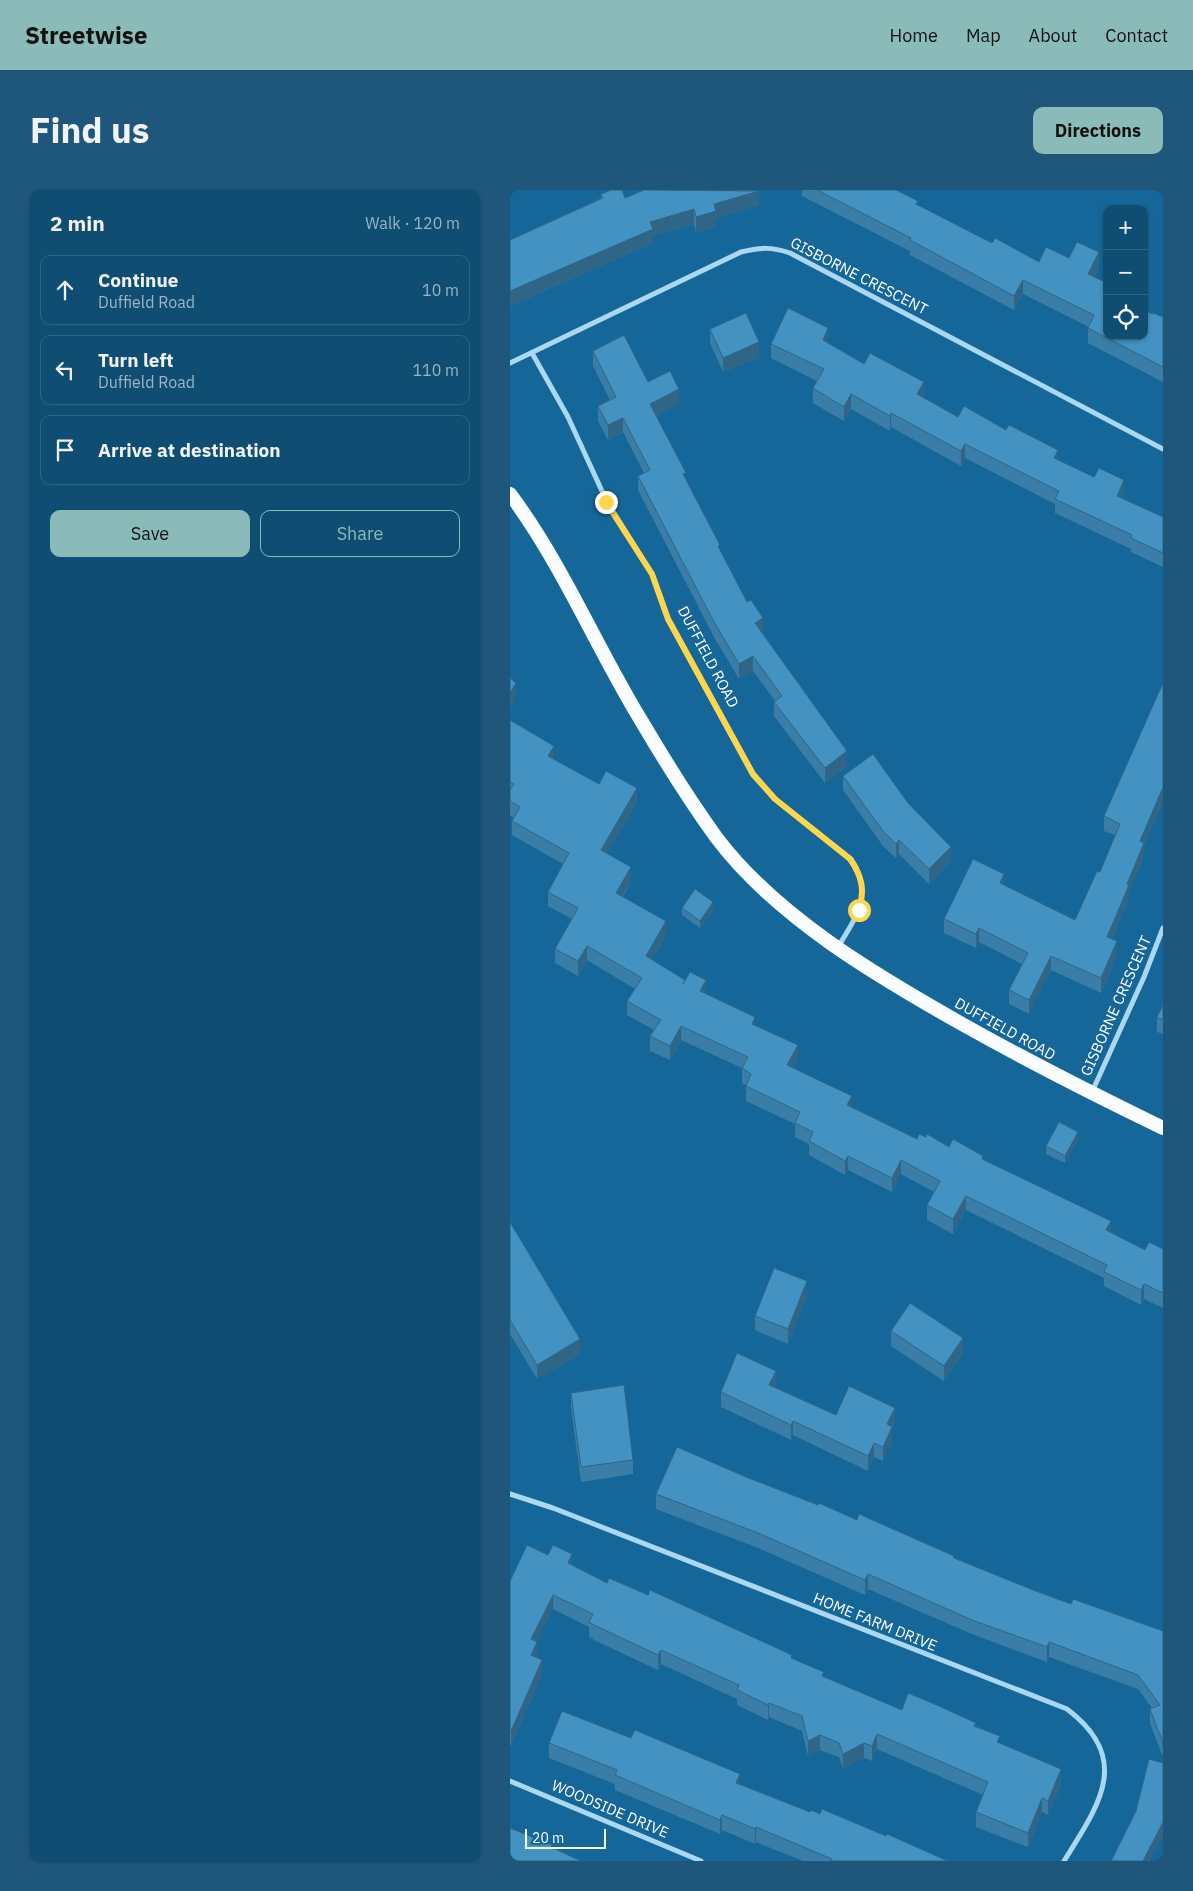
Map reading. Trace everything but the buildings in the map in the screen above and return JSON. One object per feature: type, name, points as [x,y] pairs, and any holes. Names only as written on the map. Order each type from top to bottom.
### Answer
[{"type":"highway","name":"DUFFIELD ROAD","points":[[510,494],[527,517],[559,570],[641,722],[717,838],[749,874],[802,922],[894,986],[1091,1094],[1163,1128]]},
{"type":"street","name":"GISBORNE CRESCENT","points":[[510,363],[741,252],[761,247],[773,248],[790,253],[1163,449]]},
{"type":"street","name":"DUFFIELD ROAD","points":[[532,353],[568,417],[606,502],[652,574],[668,619],[753,774],[775,799],[850,859],[859,872],[863,897],[852,925],[838,947]]},
{"type":"street","name":"GISBORNE CRESCENT","points":[[1091,1094],[1144,977],[1163,928]]},
{"type":"street","name":"HOME FARM DRIVE","points":[[510,1494],[553,1508],[1066,1709],[1086,1724],[1099,1746],[1106,1770],[1101,1795],[1090,1820],[1064,1861]]},
{"type":"street","name":"WOODSIDE DRIVE","points":[[510,1780],[701,1861]]},
{"type":"route","points":[[606,502],[652,574],[668,619],[753,774],[775,799],[850,859],[859,872],[863,884],[863,897],[859,910]]}]
